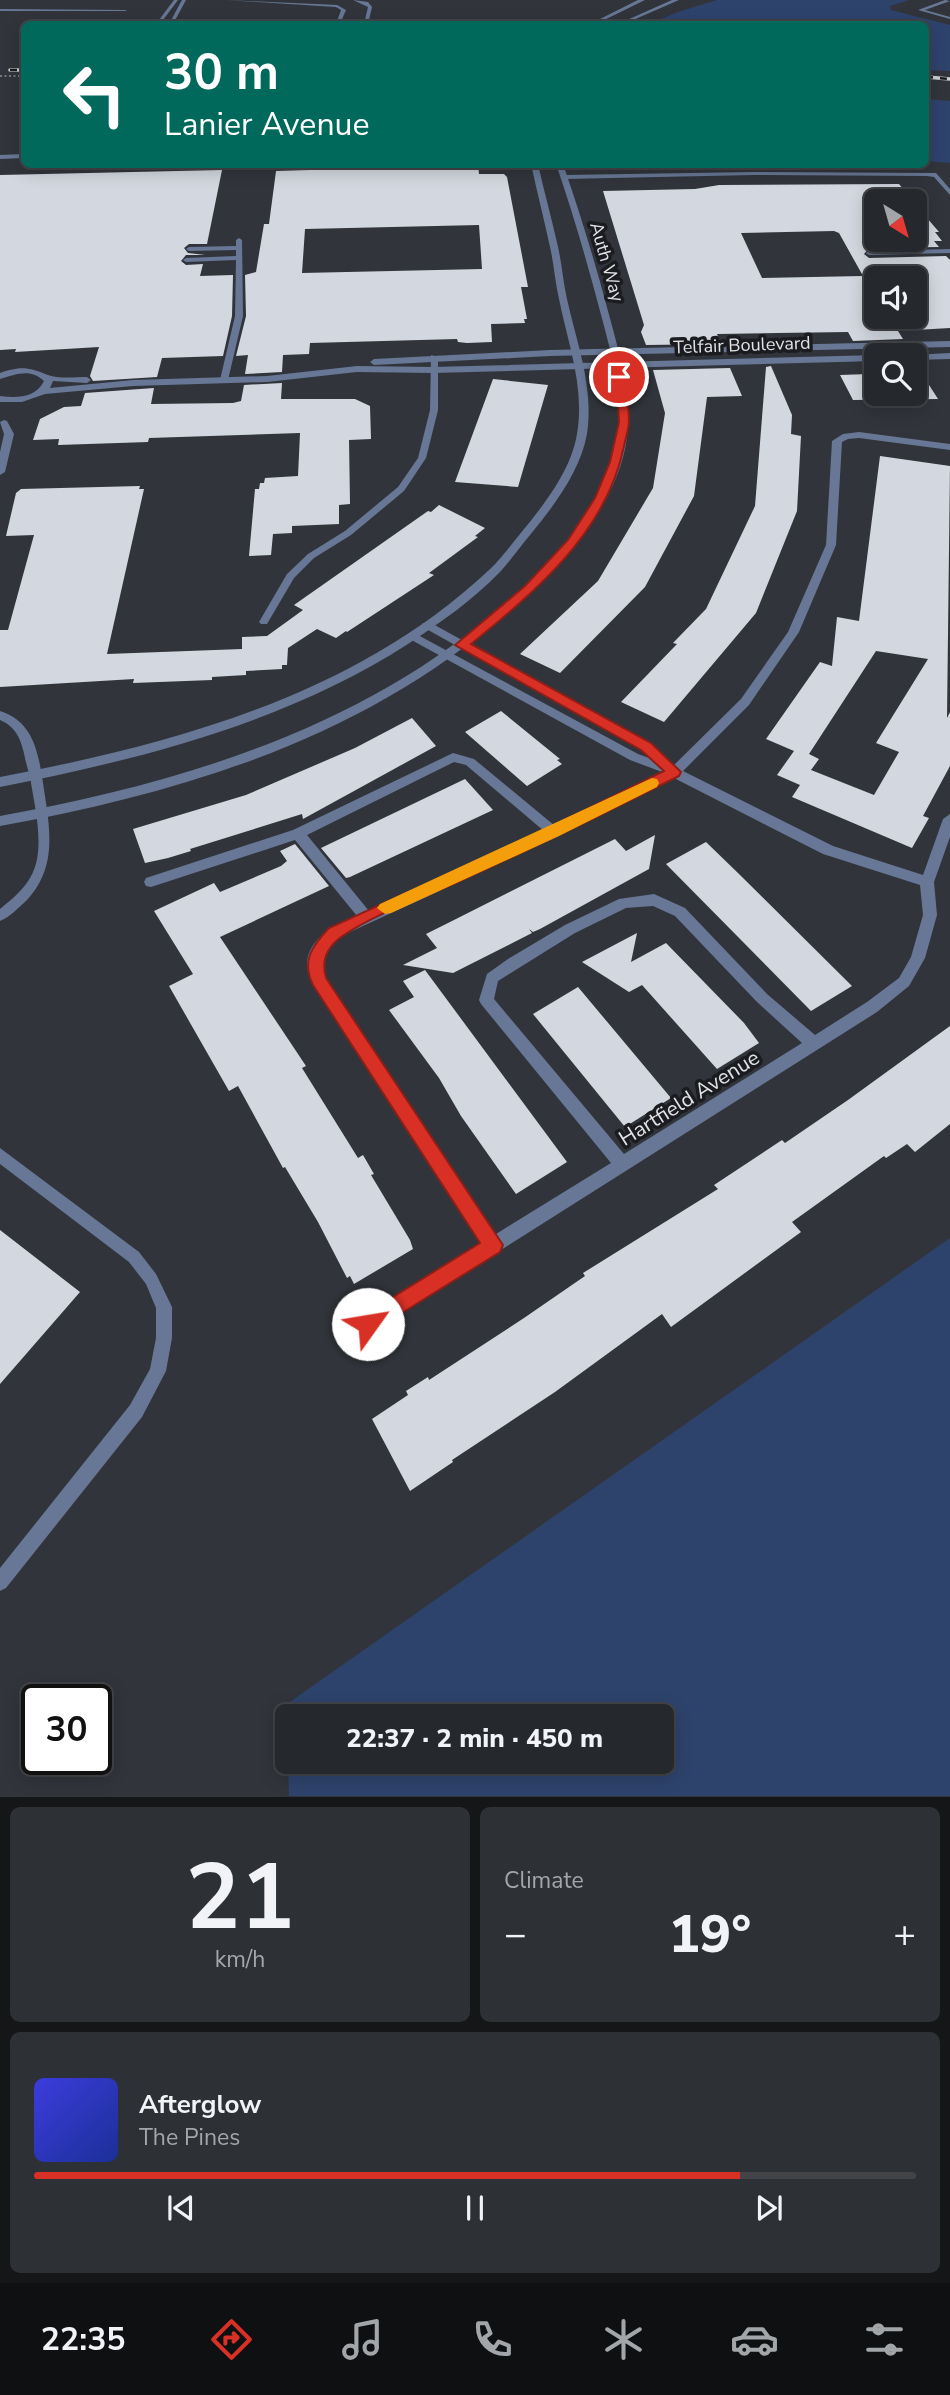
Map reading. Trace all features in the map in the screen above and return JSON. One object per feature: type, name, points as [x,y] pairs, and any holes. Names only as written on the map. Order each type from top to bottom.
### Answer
[{"type":"street","points":[[599,21],[642,0]]},
{"type":"street","points":[[628,21],[676,0]]},
{"type":"street","points":[[0,782],[160,747],[245,719],[325,685],[392,651],[412,637],[455,606],[522,545],[558,491],[582,437],[586,393],[535,168]]},
{"type":"street","name":"Auth Way","points":[[0,821],[40,815],[153,789],[255,754],[332,722],[417,676],[462,645],[530,589],[572,542],[601,498],[615,462],[624,422],[616,352],[561,168]]},
{"type":"street","name":"Telfair Boulevard","points":[[927,345],[950,344]]},
{"type":"street","name":"Telfair Boulevard","points":[[357,369],[373,362],[434,358],[864,346]]},
{"type":"street","points":[[927,357],[950,356]]},
{"type":"street","name":"Telfair Boulevard","points":[[12,401],[29,398],[43,391],[133,383],[267,379],[357,369],[618,367],[864,357]]},
{"type":"street","name":"Telfair Boulevard","points":[[0,376],[28,370],[48,377],[133,383]]},
{"type":"street","points":[[43,391],[49,384],[48,377]]},
{"type":"street","points":[[0,399],[12,401],[2,425],[9,434],[0,471]]},
{"type":"street","points":[[493,1245],[318,980],[314,964],[319,950],[334,933],[554,832],[674,772],[745,702],[793,632],[831,545],[837,441],[846,436],[859,435],[950,447]]},
{"type":"street","points":[[428,625],[646,747],[674,772]]},
{"type":"street","points":[[412,637],[634,757],[674,772],[828,850],[927,882]]},
{"type":"street","points":[[0,715],[15,721],[22,729],[30,748],[36,776]]},
{"type":"street","points":[[151,882],[298,834],[453,757],[470,762],[554,832]]},
{"type":"street","name":"Hartfield Avenue","points":[[348,1337],[872,1007],[904,982],[918,958],[930,915],[927,882],[950,819]]},
{"type":"street","points":[[298,834],[366,917]]},
{"type":"street","points":[[622,1164],[486,1000],[492,978],[513,962],[570,929],[624,903],[654,900],[680,912],[762,998],[814,1044]]},
{"type":"lane","points":[[160,21],[176,0]]},
{"type":"lane","points":[[173,21],[184,0]]},
{"type":"lane","points":[[227,0],[337,6],[344,10],[339,21]]},
{"type":"lane","points":[[355,0],[370,7],[367,21]]},
{"type":"lane","points":[[949,0],[920,10],[950,18]]},
{"type":"lane","points":[[0,10],[125,11]]},
{"type":"lane","points":[[0,157],[21,156]]},
{"type":"lane","points":[[796,168],[798,172]]},
{"type":"lane","points":[[564,177],[613,173],[798,172],[936,175],[950,193]]},
{"type":"lane","points":[[189,249],[239,244],[239,316],[224,380]]},
{"type":"lane","points":[[869,253],[950,251]]},
{"type":"lane","points":[[186,260],[239,258]]},
{"type":"lane","points":[[264,622],[290,576],[311,556],[348,533],[401,489],[423,453],[434,410],[434,358]]},
{"type":"lane","points":[[0,916],[40,872],[43,855],[36,776]]},
{"type":"lane","points":[[0,1155],[134,1257],[151,1279],[163,1307],[164,1338],[158,1371],[136,1411],[0,1582]]},
{"type":"path","points":[[0,76],[21,76]]},
{"type":"shaded area","points":[[717,0],[909,0],[890,6],[891,10],[950,25],[950,71],[929,70],[929,21],[656,21]]},
{"type":"shaded area","points":[[929,99],[950,101],[950,163],[929,161]]},
{"type":"shaded area","points":[[950,1238],[950,1796],[289,1796],[288,1774],[674,1774],[674,1704],[287,1704]]},
{"type":"building","points":[[478,168],[479,174],[504,174],[507,177],[528,287],[521,287],[527,319],[524,319],[525,323],[491,324],[492,342],[467,343],[458,342],[457,339],[310,343],[309,354],[283,355],[282,372],[245,374],[248,355],[236,356],[246,316],[245,275],[256,272],[264,224],[269,224],[276,171]],"holes":[[[479,225],[482,269],[302,273],[305,229]]]},
{"type":"building","points":[[222,170],[207,244],[189,244],[184,248],[188,253],[205,255],[186,255],[181,261],[186,265],[203,264],[200,276],[233,275],[232,316],[223,356],[162,358],[157,377],[93,381],[90,376],[99,347],[15,352],[16,349],[0,350],[0,175]]},
{"type":"building","points":[[899,184],[903,189],[864,189],[864,254],[869,258],[946,256],[950,260],[950,328],[898,331],[903,339],[853,341],[848,332],[717,334],[721,344],[646,345],[641,332],[644,325],[603,191],[695,189],[719,185]],"holes":[[[741,233],[839,233],[863,276],[762,278]]]},
{"type":"building","points":[[928,219],[939,232],[935,232],[942,241],[934,241],[939,247],[928,247]]},
{"type":"building","points":[[771,366],[792,415],[791,434],[801,436],[797,511],[756,613],[664,722],[621,702],[677,644],[673,643],[706,609],[755,506],[766,367]]},
{"type":"building","points":[[730,368],[742,396],[707,397],[694,496],[645,587],[560,673],[520,654],[598,581],[653,488],[665,413],[653,370]]},
{"type":"building","points":[[864,374],[864,400],[853,400],[840,375]]},
{"type":"building","points":[[493,379],[548,385],[518,487],[455,482]]},
{"type":"building","points":[[927,382],[938,399],[927,399]]},
{"type":"building","points":[[282,383],[281,399],[355,399],[370,406],[371,439],[349,440],[350,504],[339,505],[339,524],[292,526],[292,533],[273,534],[271,555],[249,556],[255,489],[259,489],[265,478],[298,476],[300,433],[149,438],[148,442],[58,445],[59,439],[33,440],[40,419],[64,407],[81,406],[85,393],[154,388],[151,404],[233,403],[241,401],[244,385]]},
{"type":"building","points":[[880,456],[950,466],[947,718],[950,712],[950,766],[923,816],[929,818],[912,848],[792,797],[800,785],[777,775],[794,751],[766,739],[820,662],[832,666],[837,617],[859,621]],"holes":[[[876,651],[928,659],[876,743],[899,752],[874,795],[811,770],[819,759],[809,754]]]},
{"type":"building","points":[[140,486],[139,489],[144,489],[107,654],[242,649],[242,637],[267,636],[303,610],[294,605],[439,505],[485,528],[475,536],[478,537],[429,573],[434,575],[347,632],[336,638],[317,629],[288,648],[287,665],[282,665],[282,669],[246,671],[246,675],[212,677],[212,680],[133,683],[134,679],[0,687],[0,630],[8,630],[34,535],[6,536],[16,493],[21,489]]},
{"type":"building","points":[[501,711],[560,759],[557,760],[562,764],[527,786],[465,732]]},
{"type":"building","points":[[412,718],[436,746],[303,819],[302,814],[190,849],[191,851],[145,863],[133,829],[246,795],[355,748]]},
{"type":"building","points":[[465,779],[493,810],[346,878],[321,848]]},
{"type":"building","points":[[655,835],[649,869],[540,929],[533,932],[529,929],[532,933],[453,973],[403,965],[437,948],[426,934],[615,839],[626,851]]},
{"type":"building","points":[[706,842],[852,986],[811,1011],[666,864]]},
{"type":"building","points":[[295,844],[329,886],[220,937],[306,1066],[302,1068],[358,1158],[363,1155],[374,1174],[371,1175],[410,1240],[413,1249],[354,1284],[350,1276],[347,1278],[318,1222],[285,1167],[283,1168],[238,1086],[229,1091],[169,986],[193,974],[154,911],[214,883],[220,892],[281,866],[287,861],[280,851]]},
{"type":"building","points":[[637,933],[631,962],[666,943],[744,1023],[759,1043],[717,1069],[642,985],[629,992],[582,962]]},
{"type":"building","points":[[425,970],[567,1162],[516,1194],[461,1116],[439,1078],[389,1010],[414,997],[403,981]]},
{"type":"building","points":[[578,987],[671,1098],[625,1127],[533,1014]]},
{"type":"building","points":[[950,1026],[950,1124],[915,1152],[907,1144],[886,1158],[884,1156],[792,1222],[801,1232],[671,1327],[662,1314],[555,1392],[410,1491],[372,1419],[408,1395],[406,1391],[428,1377],[429,1380],[524,1318],[585,1276],[583,1273],[718,1189],[714,1185],[782,1140],[785,1143]]},
{"type":"building","points":[[0,1230],[80,1292],[0,1384]]},
{"type":"railway","points":[[10,70],[21,70]]},
{"type":"railway","points":[[929,77],[950,79]]},
{"type":"slow traffic","points":[[385,908],[554,832],[652,783]]},
{"type":"route","points":[[368,1324],[493,1245],[318,980],[314,964],[319,950],[334,933],[554,832],[674,772],[646,747],[462,645],[530,589],[572,542],[601,498],[615,462],[624,422],[619,377]]}]
